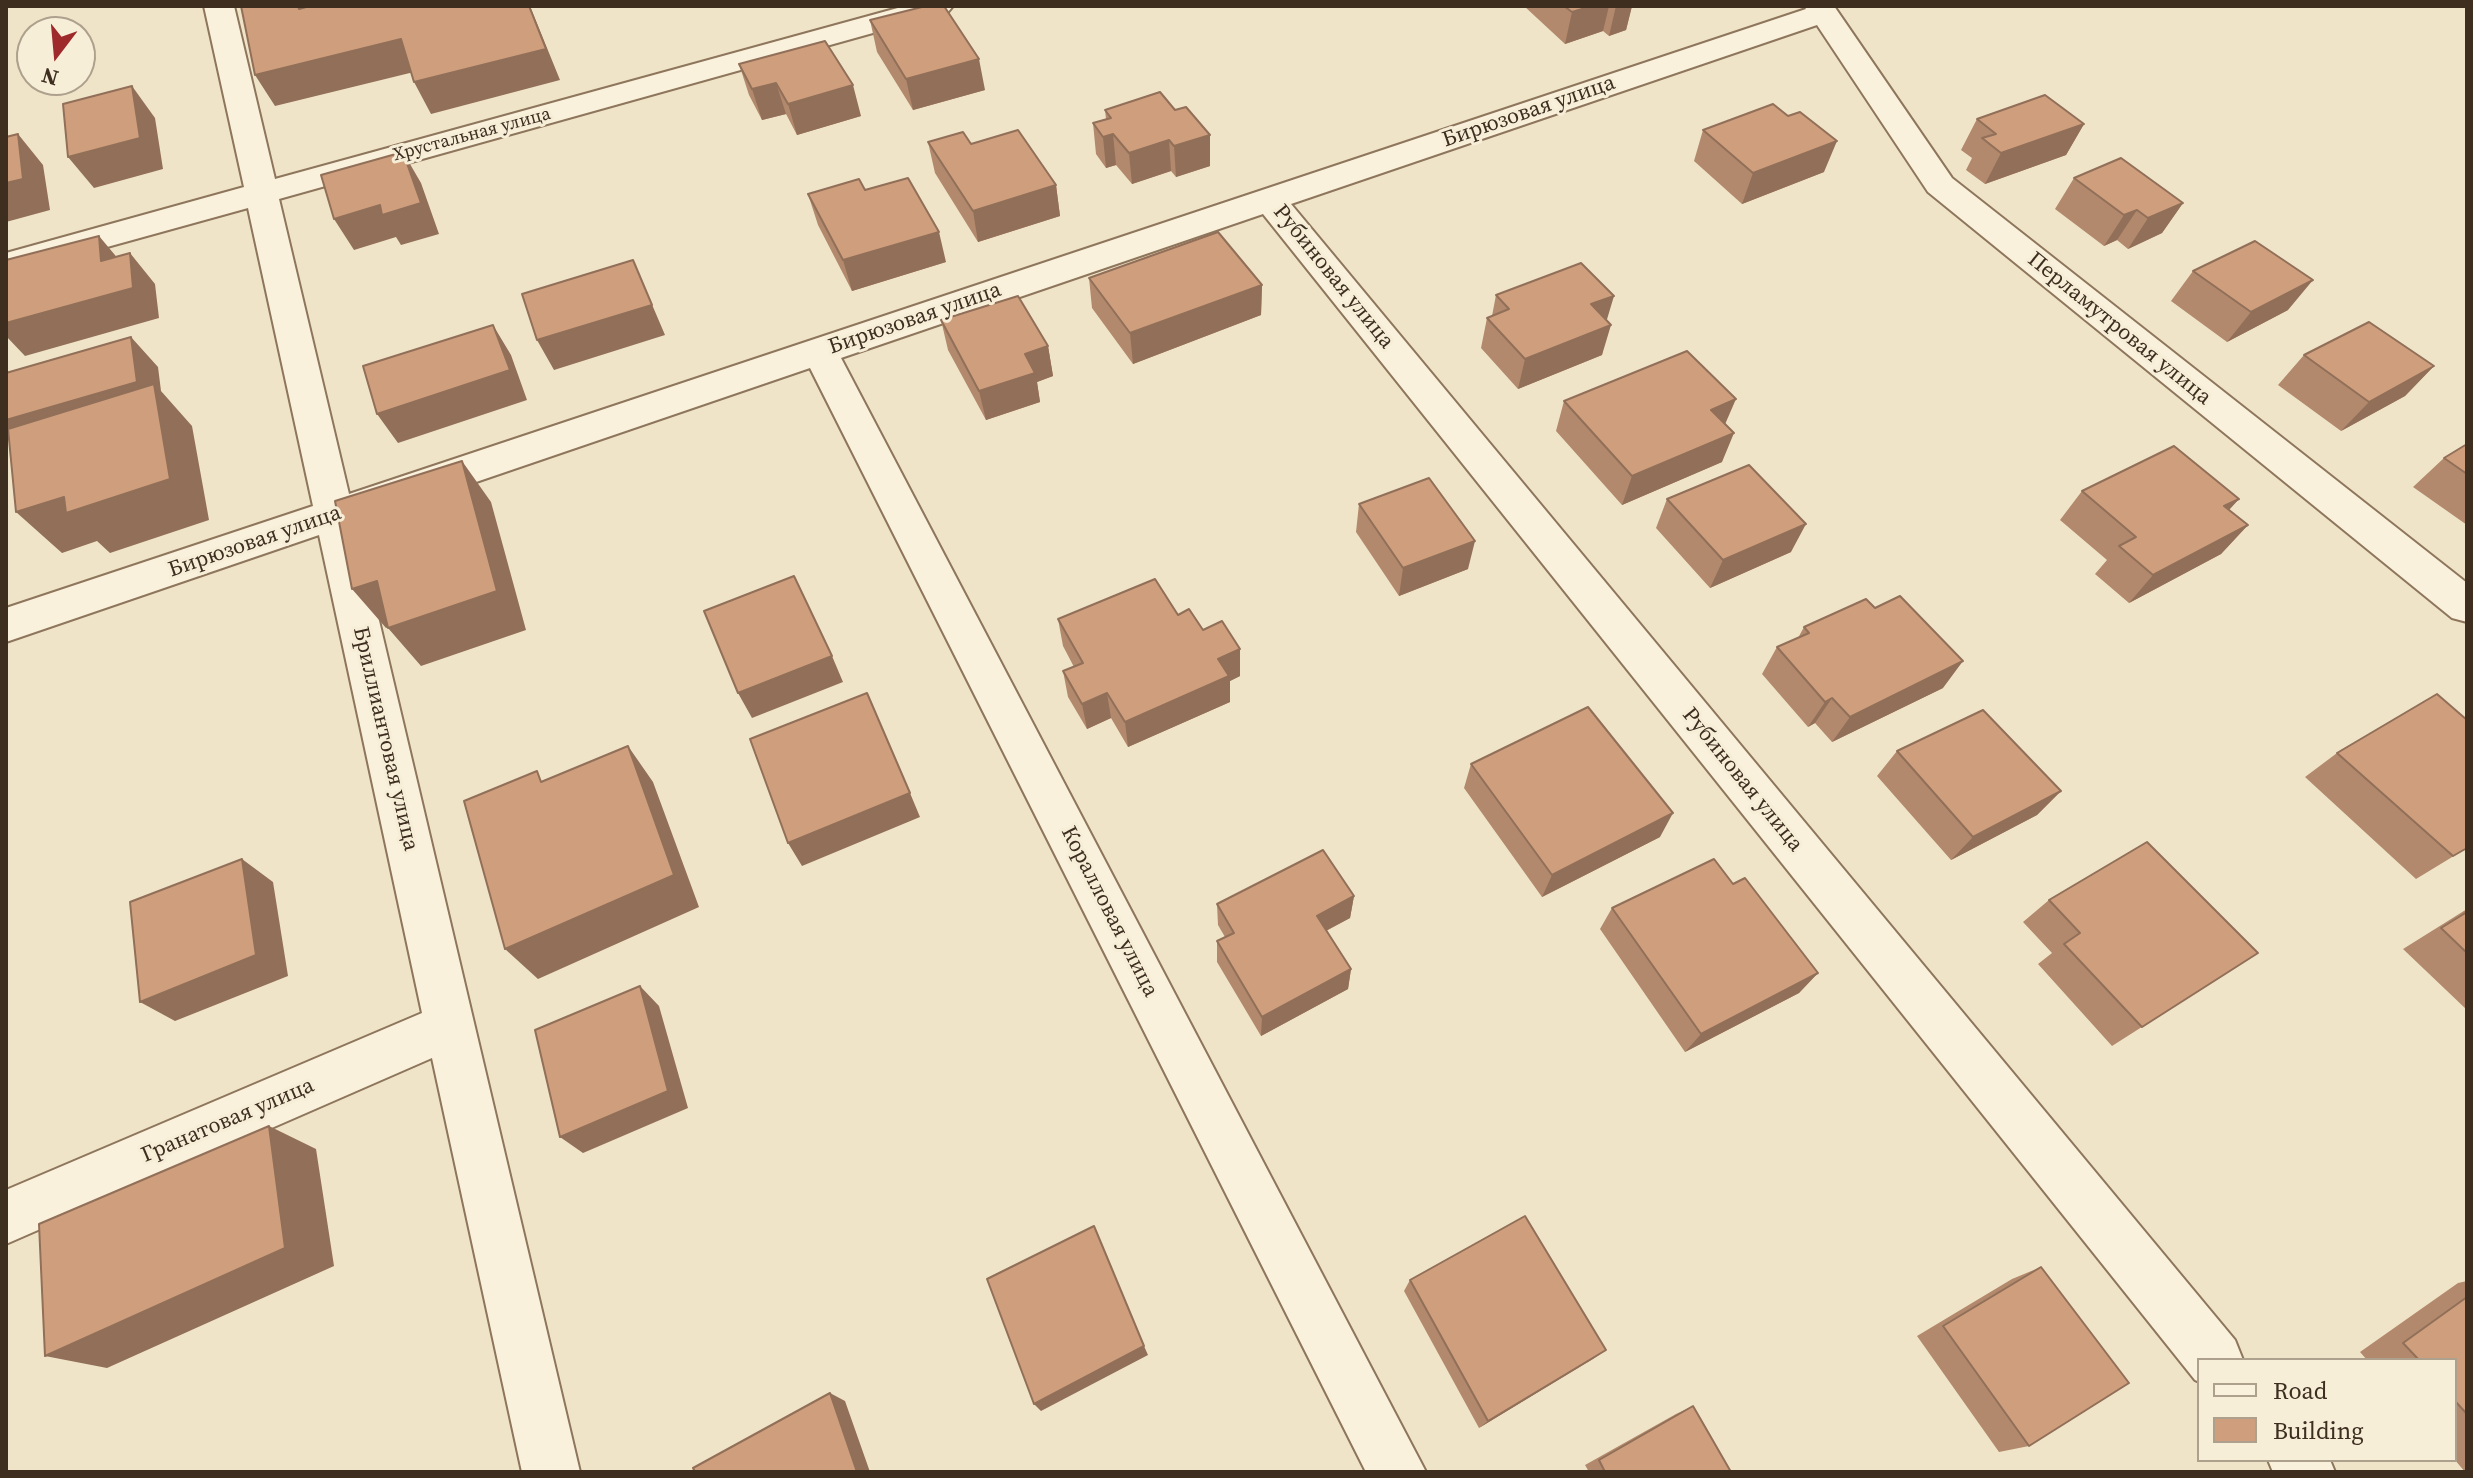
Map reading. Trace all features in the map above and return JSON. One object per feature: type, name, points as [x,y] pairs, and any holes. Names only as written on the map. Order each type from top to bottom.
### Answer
[{"type":"street","name":"Бриллиантовая улица","points":[[219,6],[551,1472]]},
{"type":"street","name":"Хрустальная улица","points":[[6,264],[938,6]]},
{"type":"street","name":"Бирюзовая улица","points":[[6,625],[820,352],[1822,9]]},
{"type":"street","name":"Перламутровая улица","points":[[1822,9],[1940,185],[2467,606]]},
{"type":"street","name":"Рубиновая улица","points":[[1269,199],[2213,1358]]},
{"type":"street","name":"Коралловая улица","points":[[820,352],[1397,1472]]},
{"type":"street","name":"Гранатовая улица","points":[[6,1217],[450,1026]]},
{"type":"building","points":[[241,6],[298,6],[299,9],[310,6],[529,6],[546,49],[414,82],[401,39],[255,75]]},
{"type":"building","points":[[926,6],[944,6],[979,59],[906,79],[870,20]]},
{"type":"building","points":[[1564,6],[1592,6],[1572,12]]},
{"type":"building","points":[[825,41],[853,85],[788,104],[776,83],[752,89],[739,64]]},
{"type":"building","points":[[132,86],[140,138],[68,157],[63,104]]},
{"type":"building","points":[[1160,92],[1175,110],[1186,107],[1210,135],[1174,146],[1169,140],[1129,153],[1113,134],[1103,137],[1093,123],[1111,118],[1105,110]]},
{"type":"building","points":[[2045,95],[2084,124],[2001,153],[1982,138],[1996,134],[1977,119]]},
{"type":"building","points":[[1773,104],[1788,116],[1800,112],[1837,141],[1753,173],[1703,130]]},
{"type":"building","points":[[1018,130],[1056,185],[973,211],[928,142],[963,132],[971,144]]},
{"type":"building","points":[[18,134],[23,179],[6,183],[6,137]]},
{"type":"building","points":[[403,152],[421,203],[382,215],[380,205],[334,219],[321,175]]},
{"type":"building","points":[[2121,158],[2183,203],[2148,218],[2137,210],[2124,215],[2074,178]]},
{"type":"building","points":[[908,178],[939,232],[843,260],[808,194],[859,179],[865,190]]},
{"type":"building","points":[[1218,232],[1262,285],[1130,333],[1089,278]]},
{"type":"building","points":[[99,236],[101,261],[130,253],[133,288],[6,323],[6,260]]},
{"type":"building","points":[[2255,241],[2313,280],[2251,312],[2193,271]]},
{"type":"building","points":[[633,260],[652,305],[537,340],[522,294]]},
{"type":"building","points":[[1581,263],[1614,296],[1591,304],[1611,325],[1525,359],[1487,318],[1509,309],[1496,295]]},
{"type":"building","points":[[1018,296],[1048,346],[1025,354],[1035,373],[979,391],[941,320]]},
{"type":"building","points":[[2369,322],[2434,366],[2369,402],[2304,355]]},
{"type":"building","points":[[493,325],[510,370],[377,414],[363,366]]},
{"type":"building","points":[[131,337],[137,382],[6,420],[6,373]]},
{"type":"building","points":[[1687,351],[1736,399],[1711,410],[1734,433],[1632,476],[1564,401]]},
{"type":"building","points":[[154,384],[170,479],[66,513],[64,497],[16,512],[8,429]]},
{"type":"building","points":[[2467,444],[2467,474],[2444,458]]},
{"type":"building","points":[[2174,446],[2239,499],[2224,506],[2248,525],[2153,575],[2119,546],[2136,537],[2082,491]]},
{"type":"building","points":[[462,461],[497,591],[388,628],[377,581],[352,589],[335,501]]},
{"type":"building","points":[[1749,465],[1806,524],[1723,560],[1667,499]]},
{"type":"building","points":[[1429,478],[1475,541],[1403,568],[1359,504]]},
{"type":"building","points":[[794,576],[832,656],[738,693],[704,611]]},
{"type":"building","points":[[1155,579],[1178,615],[1189,609],[1203,630],[1222,621],[1240,649],[1218,659],[1229,676],[1125,722],[1107,693],[1082,704],[1063,671],[1083,663],[1058,619]]},
{"type":"building","points":[[1900,596],[1963,661],[1850,717],[1832,698],[1825,702],[1777,647],[1809,633],[1804,627],[1866,599],[1875,608]]},
{"type":"building","points":[[867,693],[910,793],[788,843],[750,739]]},
{"type":"building","points":[[2437,694],[2467,720],[2467,848],[2453,856],[2337,753]]},
{"type":"building","points":[[1588,707],[1673,813],[1552,875],[1471,764]]},
{"type":"building","points":[[1983,710],[2061,791],[1973,837],[1897,751]]},
{"type":"building","points":[[628,746],[674,875],[505,949],[464,801],[537,771],[541,782]]},
{"type":"building","points":[[2147,842],[2258,953],[2142,1027],[2064,944],[2080,933],[2049,900]]},
{"type":"building","points":[[1323,850],[1354,896],[1317,916],[1351,969],[1262,1017],[1217,941],[1234,933],[1217,904]]},
{"type":"building","points":[[242,859],[256,955],[140,1002],[130,902]]},
{"type":"building","points":[[1714,859],[1733,884],[1745,878],[1818,973],[1701,1034],[1612,908]]},
{"type":"building","points":[[2467,912],[2467,953],[2441,928]]},
{"type":"building","points":[[640,986],[668,1091],[560,1137],[535,1030]]},
{"type":"building","points":[[269,1126],[285,1248],[45,1356],[39,1224]]},
{"type":"building","points":[[1525,1216],[1606,1350],[1488,1421],[1410,1280]]},
{"type":"building","points":[[1094,1226],[1144,1346],[1034,1404],[987,1279]]},
{"type":"building","points":[[2041,1267],[2129,1383],[2029,1446],[1943,1326]]},
{"type":"building","points":[[2467,1297],[2467,1414],[2457,1403],[2457,1358],[2417,1358],[2403,1343]]},
{"type":"building","points":[[830,1393],[857,1472],[695,1472],[693,1468]]},
{"type":"building","points":[[1693,1406],[1731,1472],[1605,1472],[1599,1460]]}]
